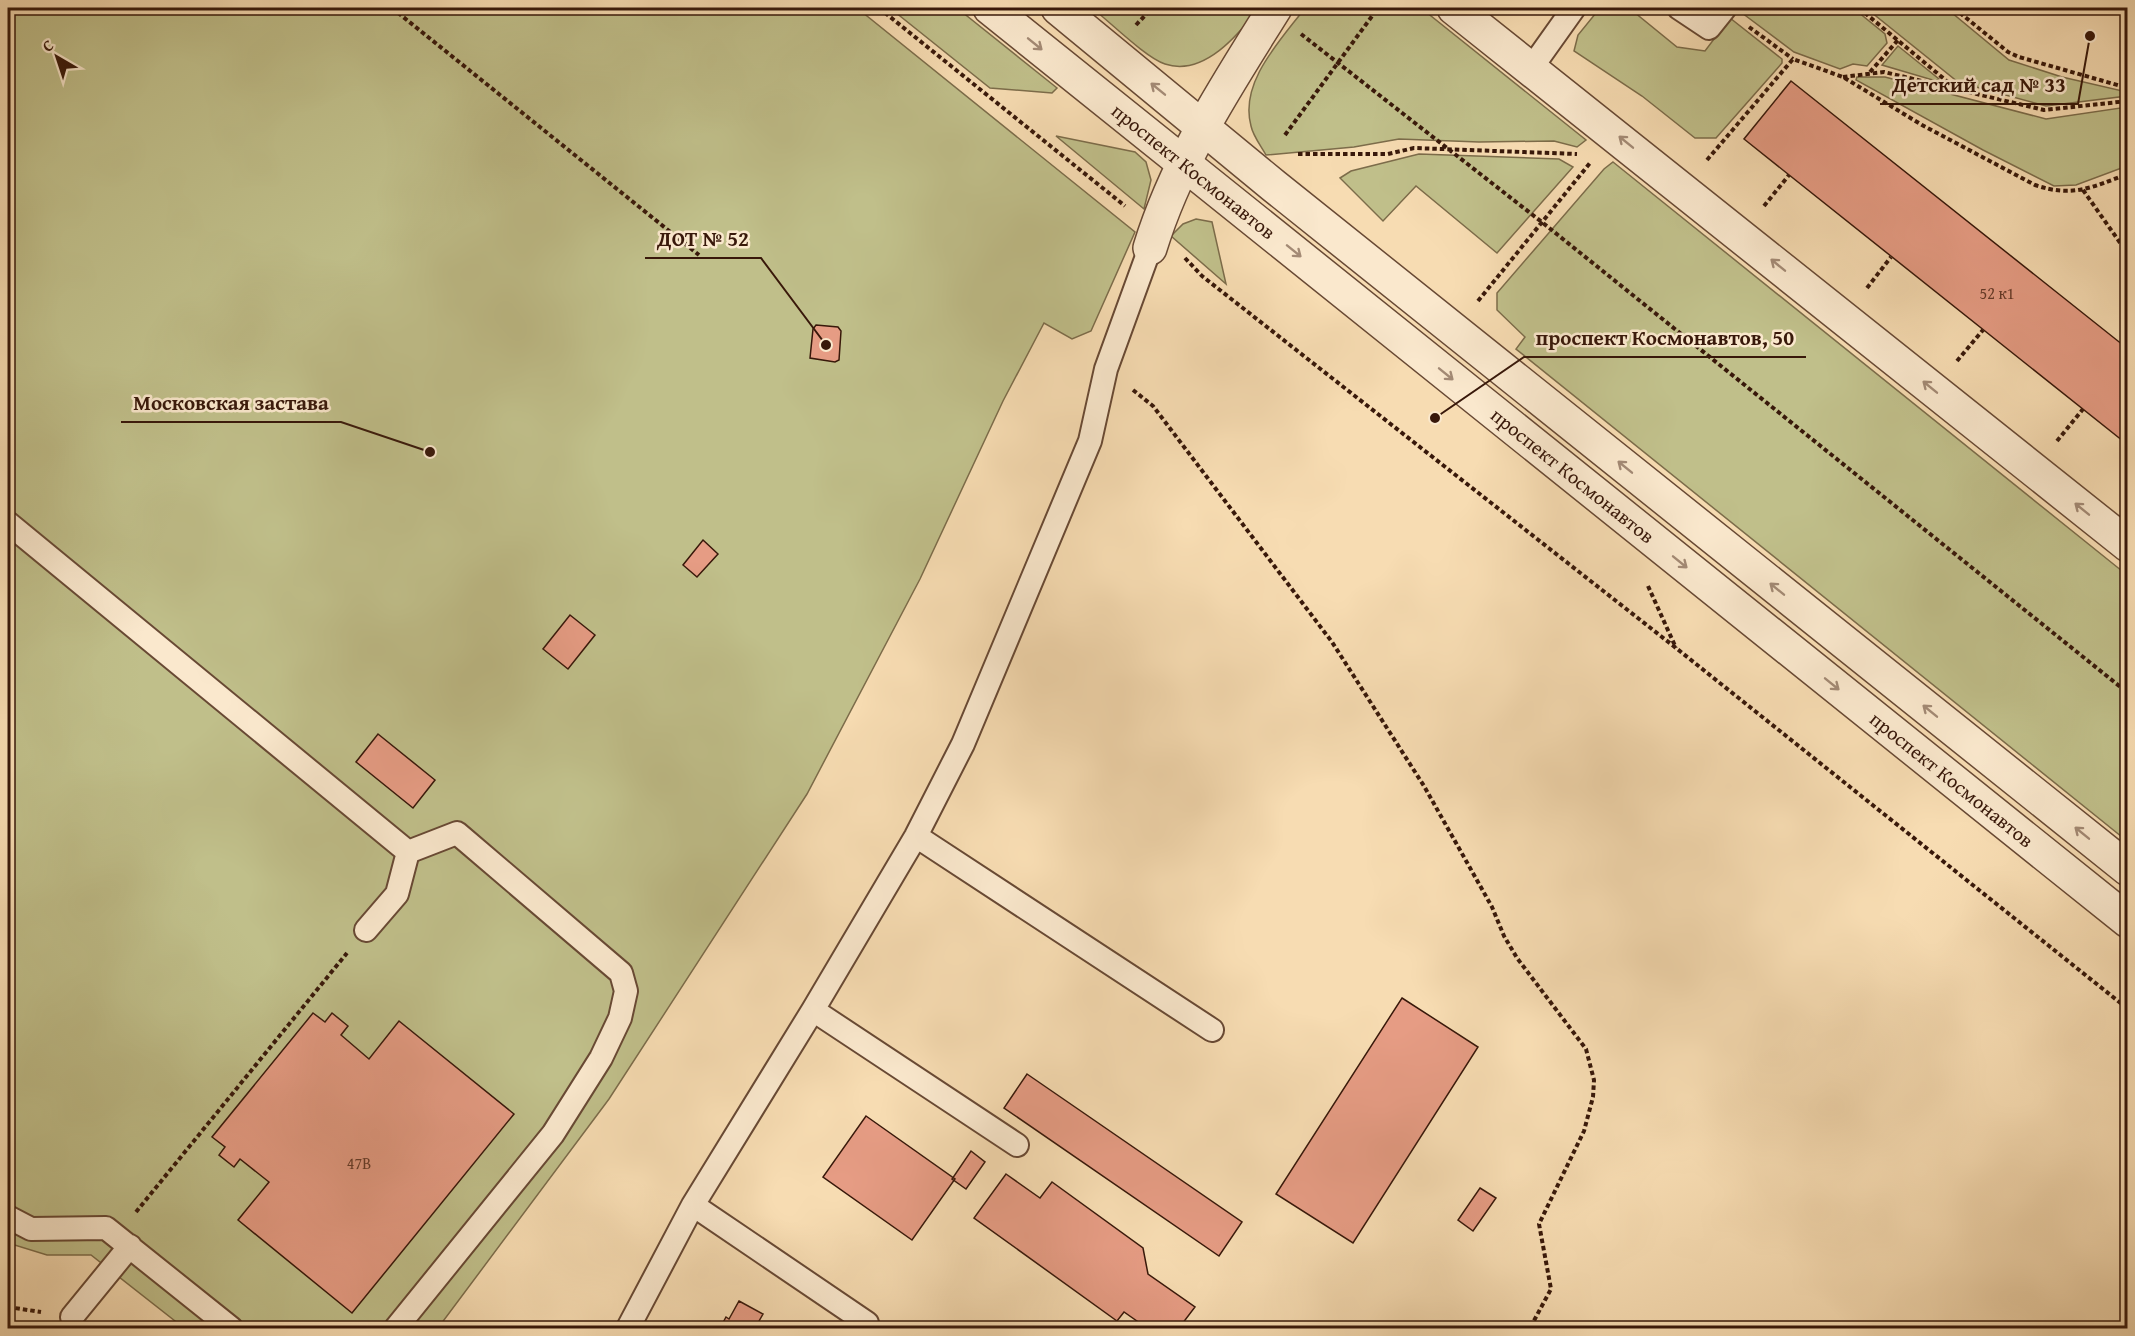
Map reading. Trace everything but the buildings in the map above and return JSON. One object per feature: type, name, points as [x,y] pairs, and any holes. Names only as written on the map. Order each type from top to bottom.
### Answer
[{"type":"street","name":"проспект Космонавтов","points":[[990,8],[2127,921]]},
{"type":"street","name":"проспект Космонавтов","points":[[1058,8],[1203,125],[1283,194],[2127,869]]},
{"type":"street","points":[[1153,239],[1183,162],[1203,125],[1275,8]]},
{"type":"street","points":[[1454,8],[1532,67],[2127,545]]},
{"type":"lane","points":[[1532,67],[1574,8]]},
{"type":"lane","points":[[1679,8],[1709,28],[1725,8]]},
{"type":"lane","points":[[627,1329],[693,1205],[813,1010],[916,836],[963,744],[1090,441],[1106,369],[1153,239]]},
{"type":"lane","points":[[8,523],[408,852]]},
{"type":"lane","points":[[396,1329],[553,1134],[601,1058],[620,1018],[626,991],[621,973],[457,833],[408,852]]},
{"type":"lane","points":[[916,836],[1212,1030]]},
{"type":"lane","points":[[366,930],[397,894],[408,852]]},
{"type":"lane","points":[[813,1010],[1017,1144]]},
{"type":"lane","points":[[693,1205],[867,1323]]},
{"type":"lane","points":[[8,1217],[31,1229],[106,1228],[231,1329]]},
{"type":"lane","points":[[72,1317],[123,1241]]},
{"type":"path","points":[[392,8],[699,255]]},
{"type":"path","points":[[879,8],[1153,239],[1676,648],[2127,1009]]},
{"type":"path","points":[[1285,135],[1378,8]]},
{"type":"path","points":[[1725,8],[1793,59],[1843,77],[1922,125],[2036,185],[2055,192],[2083,190],[2127,174]]},
{"type":"path","points":[[1859,8],[1955,88]]},
{"type":"path","points":[[1954,8],[2008,52],[2127,88]]},
{"type":"path","points":[[1298,32],[1543,223],[2127,693]]},
{"type":"path","points":[[1869,72],[1898,40]]},
{"type":"path","points":[[1707,160],[1793,59]]},
{"type":"path","points":[[1843,77],[1869,72],[1884,72],[2044,111],[2127,101]]},
{"type":"path","points":[[1306,162],[1298,154],[1388,154],[1414,148],[1450,152],[1585,154]]},
{"type":"path","points":[[1470,297],[1479,302],[1596,155]]},
{"type":"path","points":[[1764,206],[1789,175]]},
{"type":"path","points":[[2083,190],[2127,254]]},
{"type":"path","points":[[1866,288],[1891,257]]},
{"type":"path","points":[[1957,361],[1983,330]]},
{"type":"path","points":[[1106,369],[1153,406],[1332,642],[1424,786],[1492,907],[1504,936],[1517,958],[1586,1049],[1594,1080],[1593,1097],[1584,1131],[1539,1224],[1551,1289],[1530,1329]]},
{"type":"path","points":[[2057,441],[2083,410]]},
{"type":"path","points":[[1647,584],[1676,648]]},
{"type":"path","points":[[123,1241],[366,930]]},
{"type":"shaded area","points":[[8,8],[857,8],[1135,232],[1091,331],[1072,339],[1044,323],[1003,401],[920,579],[807,794],[609,1099],[438,1328],[184,1328],[91,1255],[47,1255],[8,1243]]},
{"type":"shaded area","points":[[890,8],[957,8],[1057,88],[1052,93],[990,88]]},
{"type":"shaded area","points":[[1092,8],[1259,8],[1231,41],[1219,51],[1207,59],[1179,66],[1165,64],[1148,55]]},
{"type":"shaded area","points":[[1305,8],[1421,8],[1586,140],[1577,147],[1554,141],[1479,142],[1399,139],[1354,147],[1266,155],[1251,126],[1249,110],[1251,94],[1264,62]]},
{"type":"shaded area","points":[[1600,8],[1629,8],[1677,47],[1705,51],[1730,18],[1782,59],[1782,63],[1716,138],[1695,138],[1642,96],[1574,51],[1578,35]]},
{"type":"shaded area","points":[[1741,8],[1853,8],[1885,34],[1887,43],[1867,66],[1853,64],[1840,69],[1794,52],[1739,11]]},
{"type":"shaded area","points":[[1866,8],[1946,8],[2009,60],[2062,77],[2127,92],[2127,96],[2046,106],[1958,82]]},
{"type":"shaded area","points":[[1898,46],[1939,79],[1936,81],[1882,65]]},
{"type":"shaded area","points":[[1857,77],[1885,77],[2046,119],[2127,107],[2127,166],[2076,185],[2054,186],[1856,80]]},
{"type":"shaded area","points":[[1056,136],[1135,152],[1146,162],[1151,180],[1144,209]]},
{"type":"shaded area","points":[[1419,154],[1559,159],[1573,167],[1497,253],[1416,186],[1383,221],[1340,178],[1351,171]]},
{"type":"shaded area","points":[[1613,162],[2127,575],[2127,841],[1516,349],[1525,337],[1497,310],[1497,293],[1604,169]]},
{"type":"shaded area","points":[[1196,219],[1212,222],[1226,284],[1171,236],[1183,224]]},
{"type":"place","name":"Детский сад № 33","points":[[2090,36]]},
{"type":"place","name":"ДОТ № 52","points":[[826,345]]},
{"type":"place","name":"проспект Космонавтов, 50","points":[[1435,418]]},
{"type":"place","name":"Московская застава","points":[[430,452]]}]
